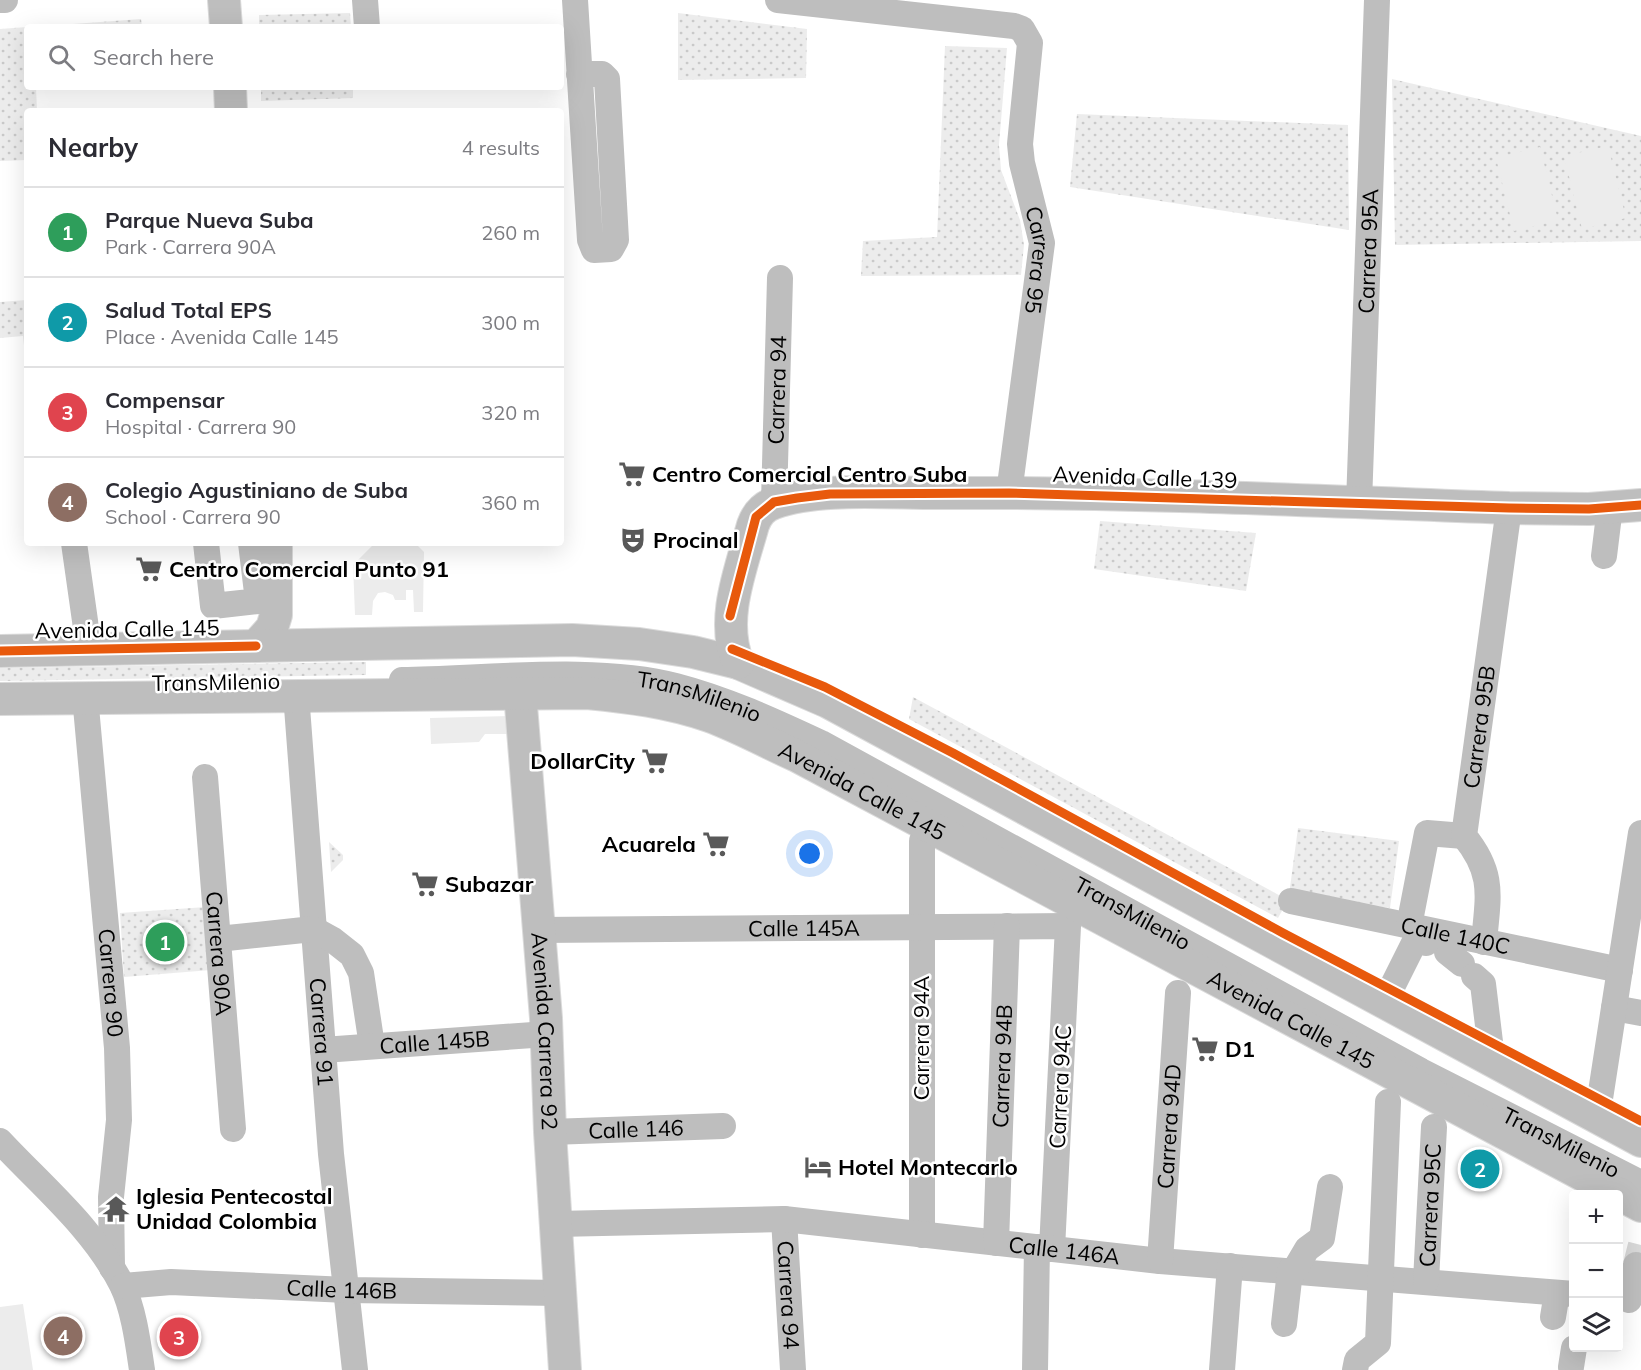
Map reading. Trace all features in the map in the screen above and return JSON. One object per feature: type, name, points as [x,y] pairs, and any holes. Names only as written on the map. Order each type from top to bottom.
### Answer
[{"type":"main road","points":[[224,0],[226,24]]},
{"type":"main road","points":[[230,90],[231,108]]},
{"type":"main road","name":"Avenida Calle 139","points":[[774,502],[830,494],[1009,493],[1509,508],[1641,505]]},
{"type":"main road","points":[[738,663],[730,638],[730,616],[753,525],[760,511],[774,502]]},
{"type":"main road","points":[[256,646],[272,628],[276,615],[278,546]]},
{"type":"main road","points":[[279,546],[295,616],[299,627],[313,645]]},
{"type":"main road","points":[[693,652],[706,642],[730,616]]},
{"type":"main road","name":"Avenida Calle 145","points":[[0,651],[572,640],[693,652],[738,663],[828,702],[1641,1141]]},
{"type":"main road","name":"Avenida Calle 145","points":[[0,699],[85,696],[520,693],[618,696],[687,709],[730,724],[796,756],[1641,1206]]},
{"type":"main road","name":"Avenida Carrera 92","points":[[520,693],[547,1034],[550,1132],[565,1370]]},
{"type":"street","points":[[0,0],[5,0]]},
{"type":"street","points":[[365,0],[367,24]]},
{"type":"street","points":[[575,0],[579,74],[591,246],[594,249],[611,249],[615,240],[607,79],[602,74],[579,74]]},
{"type":"street","name":"Carrera 95","points":[[778,0],[1022,29],[1030,43],[1020,144],[1022,163],[1042,243],[1009,493]]},
{"type":"street","name":"Carrera 95A","points":[[1359,503],[1377,0]]},
{"type":"street","name":"Carrera 94","points":[[774,502],[780,278]]},
{"type":"street","points":[[1604,556],[1610,507]]},
{"type":"street","name":"Carrera 95B","points":[[1464,836],[1509,508]]},
{"type":"street","points":[[74,546],[89,649]]},
{"type":"street","points":[[206,546],[213,606],[258,601],[251,546]]},
{"type":"street","name":"TransMilenio","points":[[0,664],[556,654],[682,662],[735,677],[828,716],[1045,837],[1228,932],[1517,1090],[1641,1154]]},
{"type":"street","name":"TransMilenio","points":[[0,686],[605,676],[674,686],[724,701],[821,743],[1421,1071],[1641,1183]]},
{"type":"street","name":"Carrera 91","points":[[296,694],[331,1154],[355,1370]]},
{"type":"street","name":"Carrera 90","points":[[85,696],[117,1048],[119,1120],[111,1197],[117,1277],[138,1343],[142,1370]]},
{"type":"street","name":"Carrera 90A","points":[[205,777],[233,1129]]},
{"type":"street","points":[[1443,952],[1427,833],[1464,836],[1485,868],[1488,894],[1484,942]]},
{"type":"street","points":[[1597,1118],[1620,970],[1635,915],[1641,833]]},
{"type":"street","name":"Carrera 94A","points":[[922,841],[922,1235]]},
{"type":"street","name":"Calle 140C","points":[[1291,902],[1443,952],[1484,942],[1620,970]]},
{"type":"street","name":"Carrera 94B","points":[[996,1243],[1007,926]]},
{"type":"street","name":"Calle 145A","points":[[538,930],[1068,926]]},
{"type":"street","name":"Carrera 94C","points":[[1035,1370],[1068,926]]},
{"type":"street","points":[[218,939],[314,930],[352,955],[361,973],[372,1046]]},
{"type":"street","points":[[1384,1003],[1416,939],[1443,952],[1483,984],[1490,1060]]},
{"type":"street","name":"Carrera 94D","points":[[1160,1261],[1178,993]]},
{"type":"street","points":[[1614,1008],[1641,1013]]},
{"type":"street","name":"Calle 145B","points":[[323,1050],[547,1034]]},
{"type":"street","points":[[1355,1370],[1357,1360],[1378,1343],[1383,1278],[1388,1102]]},
{"type":"street","name":"Calle 146","points":[[550,1132],[723,1126]]},
{"type":"street","name":"Carrera 95C","points":[[1426,1281],[1434,1127]]},
{"type":"street","points":[[0,1141],[79,1223],[117,1277]]},
{"type":"street","points":[[1284,1324],[1290,1271],[1307,1250],[1322,1238],[1330,1186]]},
{"type":"street","name":"Carrera 94","points":[[784,1220],[793,1370]]},
{"type":"street","name":"Calle 146A","points":[[556,1224],[784,1220],[1160,1261],[1290,1271],[1336,1267],[1383,1278],[1426,1281],[1561,1301]]},
{"type":"street","points":[[1629,1300],[1636,1265]]},
{"type":"street","points":[[1222,1370],[1230,1266]]},
{"type":"street","name":"Calle 146B","points":[[117,1277],[171,1282],[347,1290],[560,1293]]},
{"type":"shaded area","points":[[350,13],[351,24],[259,24],[259,15]]},
{"type":"shaded area","points":[[678,13],[807,29],[806,78],[678,80]]},
{"type":"shaded area","points":[[141,19],[142,24],[73,24]]},
{"type":"shaded area","points":[[24,27],[24,90],[36,90],[37,108],[24,108],[24,160],[0,161],[0,29]]},
{"type":"shaded area","points":[[945,46],[1007,48],[999,145],[1001,170],[1020,220],[1024,245],[1021,275],[861,276],[863,241],[937,237]]},
{"type":"shaded area","points":[[1392,79],[1641,136],[1641,241],[1395,245]]},
{"type":"shaded area","points":[[261,90],[353,90],[353,98],[261,101]]},
{"type":"shaded area","points":[[1077,114],[1348,125],[1349,230],[1070,187]]},
{"type":"shaded area","points":[[1608,146],[1626,218],[1582,229],[1564,156]]},
{"type":"shaded area","points":[[1540,147],[1558,220],[1514,231],[1496,158]]},
{"type":"shaded area","points":[[24,300],[24,346],[23,336],[0,338],[0,302]]},
{"type":"shaded area","points":[[1100,521],[1256,533],[1246,591],[1094,569]]},
{"type":"shaded area","points":[[372,546],[418,546],[424,552],[423,612],[414,612],[413,590],[406,590],[406,600],[395,600],[393,595],[385,592],[378,593],[373,601],[372,615],[355,615],[353,565]]},
{"type":"shaded area","points":[[366,662],[366,675],[0,681],[0,668]]},
{"type":"shaded area","points":[[913,697],[1288,900],[1278,918],[909,719]]},
{"type":"shaded area","points":[[510,716],[511,734],[485,734],[479,742],[431,744],[430,718]]},
{"type":"shaded area","points":[[1298,828],[1399,841],[1390,908],[1289,895]]},
{"type":"shaded area","points":[[329,842],[343,855],[343,860],[331,872]]},
{"type":"shaded area","points":[[206,907],[211,970],[124,977],[120,913]]},
{"type":"shaded area","points":[[23,1304],[33,1370],[0,1370],[0,1307]]},
{"type":"tunnel","points":[[1636,1265],[1641,1245]]},
{"type":"cycle path","points":[[730,616],[756,517],[774,502],[797,498],[830,494],[1009,493],[1509,508],[1589,509],[1641,505]]},
{"type":"cycle path","points":[[0,651],[256,646]]},
{"type":"cycle path","points":[[732,649],[825,687],[953,753],[1283,933],[1641,1121]]},
{"type":"place","name":"Centro Comercial Centro Suba","points":[[632,474]]},
{"type":"place","name":"Procinal","points":[[633,540]]},
{"type":"place","name":"Centro Comercial Punto 91","points":[[149,569]]},
{"type":"place","name":"DollarCity","points":[[655,761]]},
{"type":"place","name":"Acuarela","points":[[716,844]]},
{"type":"place","name":"Subazar","points":[[425,884]]},
{"type":"place","name":"Parque Nueva Suba","points":[[165,942]]},
{"type":"place","name":"D1","points":[[1205,1049]]},
{"type":"place","name":"Hotel Montecarlo","points":[[818,1167]]},
{"type":"place","name":"Salud Total EPS","points":[[1480,1169]]},
{"type":"place","name":"Iglesia Pentecostal Unidad Colombia","points":[[116,1209]]},
{"type":"place","name":"Colegio Agustiniano de Suba","points":[[63,1336]]},
{"type":"place","name":"Compensar","points":[[179,1337]]}]
